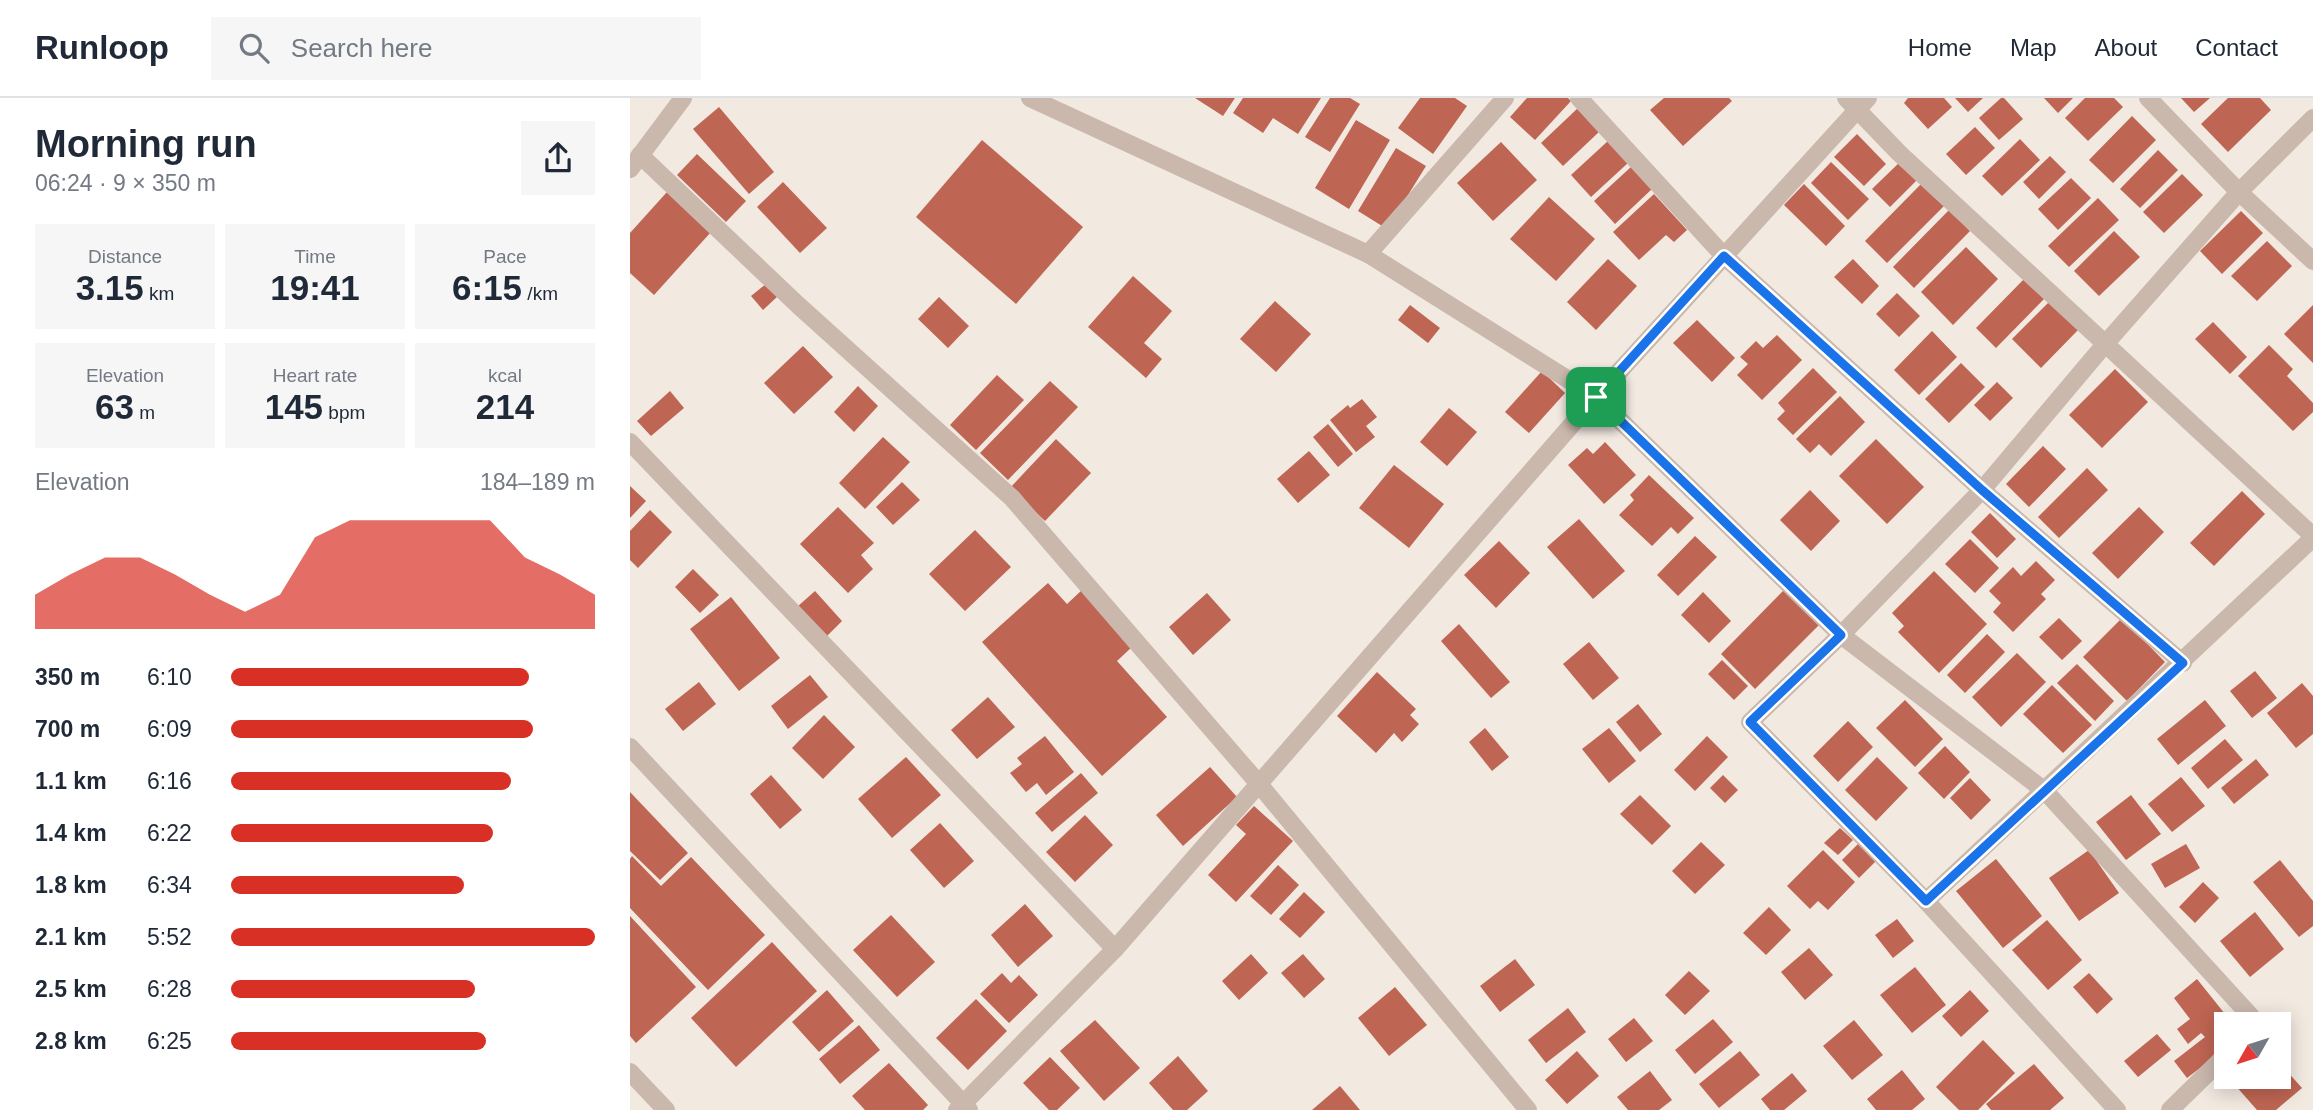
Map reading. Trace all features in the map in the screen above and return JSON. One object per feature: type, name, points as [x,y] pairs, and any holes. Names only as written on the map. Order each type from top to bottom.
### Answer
[{"type":"street","points":[[683,98],[635,162],[1012,498],[1259,784],[1528,1110]]},
{"type":"street","points":[[1030,98],[1368,254],[1596,397],[1841,635],[2045,791],[2247,1012]]},
{"type":"street","points":[[1368,254],[1504,98]]},
{"type":"street","points":[[1580,98],[1724,256],[1982,490],[2183,663]]},
{"type":"street","points":[[2148,98],[2239,192],[2313,261]]},
{"type":"street","points":[[630,747],[963,1108],[1115,949],[1857,102],[1899,153],[2313,537],[2183,663],[1926,901]]},
{"type":"street","points":[[2117,1110],[1926,901],[1750,722],[1841,635],[1982,490],[2106,343],[2239,192],[2313,118]]},
{"type":"street","points":[[630,442],[1115,949]]},
{"type":"street","points":[[2169,1110],[2214,1067]]},
{"type":"street","points":[[630,1072],[666,1110]]},
{"type":"building","points":[[1195,98],[1235,98],[1223,116]]},
{"type":"building","points":[[1243,98],[1321,98],[1298,134],[1273,118],[1263,133],[1233,113]]},
{"type":"building","points":[[1330,98],[1350,98],[1360,104],[1330,152],[1305,137]]},
{"type":"building","points":[[1420,98],[1455,98],[1467,106],[1433,154],[1398,128]]},
{"type":"building","points":[[1527,98],[1568,98],[1571,101],[1535,140],[1510,117]]},
{"type":"building","points":[[1664,98],[1729,98],[1732,101],[1683,146],[1650,110]]},
{"type":"building","points":[[1908,98],[1944,98],[1952,107],[1928,129],[1904,103]]},
{"type":"building","points":[[1955,98],[1983,98],[1968,112]]},
{"type":"building","points":[[2001,98],[2023,119],[1999,140],[1979,118]]},
{"type":"building","points":[[2044,98],[2073,98],[2058,113]]},
{"type":"building","points":[[2085,98],[2114,98],[2123,107],[2088,141],[2065,118]]},
{"type":"building","points":[[2181,98],[2210,98],[2194,112]]},
{"type":"building","points":[[2228,98],[2260,98],[2271,110],[2228,152],[2201,124]]},
{"type":"building","points":[[719,107],[774,172],[749,194],[693,129]]},
{"type":"building","points":[[1578,108],[1600,131],[1563,166],[1541,143]]},
{"type":"building","points":[[2132,116],[2156,140],[2113,183],[2089,160]]},
{"type":"building","points":[[1356,120],[1390,140],[1349,209],[1315,188]]},
{"type":"building","points":[[1975,127],[1995,148],[1966,175],[1946,154]]},
{"type":"building","points":[[1857,134],[1886,164],[1864,186],[1834,157]]},
{"type":"building","points":[[2020,139],[2040,160],[2002,196],[1982,176]]},
{"type":"building","points":[[982,140],[1083,227],[1016,304],[916,217]]},
{"type":"building","points":[[1609,140],[1629,162],[1591,197],[1571,175]]},
{"type":"building","points":[[1501,142],[1537,180],[1493,221],[1457,183]]},
{"type":"building","points":[[1396,148],[1426,166],[1387,229],[1358,211]]},
{"type":"building","points":[[2158,150],[2178,170],[2140,208],[2120,189]]},
{"type":"building","points":[[697,154],[746,201],[726,222],[677,175]]},
{"type":"building","points":[[2050,156],[2066,172],[2039,199],[2023,182]]},
{"type":"building","points":[[1902,160],[1919,178],[1890,207],[1872,189]]},
{"type":"building","points":[[1831,162],[1869,199],[1848,220],[1811,183]]},
{"type":"building","points":[[1632,166],[1653,188],[1615,224],[1594,201]]},
{"type":"building","points":[[2182,174],[2203,195],[2164,233],[2143,212]]},
{"type":"building","points":[[2071,178],[2091,198],[2058,230],[2038,209]]},
{"type":"building","points":[[783,182],[827,228],[800,253],[757,207]]},
{"type":"building","points":[[1922,183],[1945,205],[1887,263],[1865,241]]},
{"type":"building","points":[[1804,184],[1845,226],[1826,246],[1784,205]]},
{"type":"building","points":[[667,192],[711,232],[654,295],[630,273],[630,233]]},
{"type":"building","points":[[1654,194],[1687,230],[1674,242],[1666,235],[1639,260],[1613,232]]},
{"type":"building","points":[[1549,197],[1595,239],[1556,281],[1510,239]]},
{"type":"building","points":[[2098,198],[2119,220],[2069,267],[2048,246]]},
{"type":"building","points":[[1949,210],[1970,231],[1914,288],[1893,267]]},
{"type":"building","points":[[2241,211],[2263,233],[2222,274],[2200,251]]},
{"type":"building","points":[[2114,231],[2140,257],[2099,296],[2074,271]]},
{"type":"building","points":[[2267,241],[2292,266],[2257,301],[2231,276]]},
{"type":"building","points":[[1966,247],[1998,279],[1953,325],[1921,292]]},
{"type":"building","points":[[1608,259],[1637,286],[1596,330],[1567,302]]},
{"type":"building","points":[[1853,259],[1879,286],[1862,304],[1834,277]]},
{"type":"building","points":[[1133,276],[1172,311],[1144,343],[1162,359],[1146,378],[1088,327]]},
{"type":"building","points":[[2026,277],[2046,297],[1996,348],[1976,328]]},
{"type":"building","points":[[766,284],[778,296],[763,310],[751,296]]},
{"type":"building","points":[[1897,293],[1920,316],[1899,337],[1876,314]]},
{"type":"building","points":[[939,297],[969,326],[948,348],[918,319]]},
{"type":"building","points":[[1275,301],[1311,334],[1276,372],[1240,339]]},
{"type":"building","points":[[2050,301],[2079,329],[2041,368],[2012,339]]},
{"type":"building","points":[[1410,305],[1440,328],[1428,343],[1398,320]]},
{"type":"building","points":[[2313,305],[2313,363],[2284,334]]},
{"type":"building","points":[[1697,320],[1735,358],[1712,382],[1673,343]]},
{"type":"building","points":[[2213,322],[2247,357],[2230,374],[2195,339]]},
{"type":"building","points":[[1932,331],[1957,357],[1919,395],[1894,370]]},
{"type":"building","points":[[1777,335],[1802,360],[1762,400],[1737,375],[1748,364],[1740,357],[1756,341],[1763,348]]},
{"type":"building","points":[[2269,345],[2293,369],[2287,376],[2313,403],[2313,412],[2293,431],[2238,376]]},
{"type":"building","points":[[803,346],[833,377],[794,414],[764,383]]},
{"type":"building","points":[[1961,363],[1985,387],[1949,423],[1925,399]]},
{"type":"building","points":[[1813,368],[1837,392],[1793,435],[1777,419],[1785,411],[1778,403]]},
{"type":"building","points":[[2115,369],[2148,402],[2102,448],[2069,415]]},
{"type":"building","points":[[1542,371],[1565,393],[1529,433],[1505,412]]},
{"type":"building","points":[[997,375],[1024,400],[976,450],[950,425]]},
{"type":"building","points":[[1050,381],[1078,407],[1008,480],[980,453]]},
{"type":"building","points":[[1997,382],[2013,398],[1990,421],[1974,405]]},
{"type":"building","points":[[858,386],[878,406],[854,432],[834,412]]},
{"type":"building","points":[[670,391],[684,408],[651,436],[637,421]]},
{"type":"building","points":[[1840,396],[1865,422],[1831,456],[1819,444],[1810,453],[1796,439]]},
{"type":"building","points":[[1362,399],[1377,417],[1366,426],[1375,437],[1356,452],[1330,420],[1348,405],[1350,408]]},
{"type":"building","points":[[1449,408],[1477,432],[1447,466],[1420,442]]},
{"type":"building","points":[[1328,424],[1353,454],[1338,467],[1313,437]]},
{"type":"building","points":[[883,437],[910,462],[865,509],[839,483]]},
{"type":"building","points":[[1056,439],[1091,473],[1045,521],[1010,488]]},
{"type":"building","points":[[1876,439],[1924,487],[1887,524],[1839,476]]},
{"type":"building","points":[[1605,442],[1636,475],[1604,504],[1568,465],[1587,448],[1593,454]]},
{"type":"building","points":[[2043,446],[2066,469],[2029,507],[2006,484]]},
{"type":"building","points":[[1309,451],[1330,475],[1298,503],[1277,479]]},
{"type":"building","points":[[1394,465],[1444,504],[1409,548],[1359,508]]},
{"type":"building","points":[[2087,468],[2108,490],[2059,538],[2038,517]]},
{"type":"building","points":[[1649,475],[1694,518],[1678,534],[1671,527],[1652,546],[1619,515],[1634,500],[1630,495]]},
{"type":"building","points":[[902,482],[920,500],[893,525],[876,507]]},
{"type":"building","points":[[630,486],[646,501],[630,518]]},
{"type":"building","points":[[1810,490],[1840,521],[1811,551],[1780,520]]},
{"type":"building","points":[[2242,491],[2265,514],[2214,566],[2190,543]]},
{"type":"building","points":[[838,507],[874,543],[861,555],[873,569],[848,593],[800,544]]},
{"type":"building","points":[[2139,507],[2164,532],[2118,579],[2092,553]]},
{"type":"building","points":[[650,510],[672,532],[638,568],[630,560],[630,531]]},
{"type":"building","points":[[1990,513],[2016,539],[1997,558],[1971,532]]},
{"type":"building","points":[[1579,519],[1625,571],[1593,599],[1547,547]]},
{"type":"building","points":[[975,530],[1011,567],[965,611],[929,574]]},
{"type":"building","points":[[1695,536],[1717,557],[1678,596],[1657,575]]},
{"type":"building","points":[[1970,539],[1999,568],[1975,593],[1945,564]]},
{"type":"building","points":[[1499,541],[1530,573],[1496,608],[1464,575]]},
{"type":"building","points":[[2036,561],[2055,580],[2041,594],[2046,599],[2013,632],[1993,612],[2001,603],[1989,591],[2013,567],[2021,576]]},
{"type":"building","points":[[693,569],[719,595],[700,613],[675,587]]},
{"type":"building","points":[[1934,571],[1987,624],[1939,673],[1898,632],[1904,626],[1892,613]]},
{"type":"building","points":[[1048,583],[1067,604],[1082,590],[1133,646],[1117,661],[1167,717],[1102,776],[982,642]]},
{"type":"building","points":[[1786,588],[1821,623],[1755,689],[1721,654]]},
{"type":"building","points":[[815,591],[842,621],[826,637],[797,607]]},
{"type":"building","points":[[1703,592],[1731,621],[1709,643],[1681,615]]},
{"type":"building","points":[[1207,593],[1231,620],[1193,655],[1169,627]]},
{"type":"building","points":[[731,597],[780,658],[739,691],[690,629]]},
{"type":"building","points":[[2059,618],[2082,641],[2062,660],[2039,637]]},
{"type":"building","points":[[2122,618],[2165,662],[2127,701],[2083,657]]},
{"type":"building","points":[[1459,624],[1510,682],[1491,698],[1441,641]]},
{"type":"building","points":[[1987,634],[2005,652],[1965,693],[1947,675]]},
{"type":"building","points":[[1589,642],[1619,678],[1593,700],[1563,664]]},
{"type":"building","points":[[2017,653],[2046,682],[2001,727],[1972,697]]},
{"type":"building","points":[[1722,660],[1748,686],[1734,700],[1708,674]]},
{"type":"building","points":[[2077,664],[2114,701],[2095,721],[2057,683]]},
{"type":"building","points":[[2255,671],[2277,698],[2252,718],[2230,691]]},
{"type":"building","points":[[1377,672],[1416,709],[1410,715],[1419,724],[1402,742],[1394,733],[1376,753],[1337,716]]},
{"type":"building","points":[[810,675],[828,697],[788,729],[771,706]]},
{"type":"building","points":[[699,682],[716,704],[683,731],[665,709]]},
{"type":"building","points":[[2302,683],[2313,696],[2313,734],[2296,748],[2267,713]]},
{"type":"building","points":[[2052,685],[2092,725],[2063,753],[2023,714]]},
{"type":"building","points":[[988,697],[1015,727],[977,759],[951,730]]},
{"type":"building","points":[[1905,700],[1943,739],[1915,767],[1876,728]]},
{"type":"building","points":[[2205,700],[2226,726],[2178,765],[2157,739]]},
{"type":"building","points":[[1638,704],[1662,734],[1640,752],[1616,722]]},
{"type":"building","points":[[824,715],[855,747],[823,779],[792,748]]},
{"type":"building","points":[[1848,721],[1873,747],[1838,782],[1813,756]]},
{"type":"building","points":[[1485,728],[1509,757],[1492,771],[1469,742]]},
{"type":"building","points":[[1609,728],[1636,761],[1609,783],[1582,749]]},
{"type":"building","points":[[1045,736],[1074,772],[1046,795],[1037,783],[1026,792],[1010,773],[1022,764],[1017,758]]},
{"type":"building","points":[[1707,736],[1728,757],[1695,791],[1674,770]]},
{"type":"building","points":[[2225,739],[2243,760],[2208,789],[2191,768]]},
{"type":"building","points":[[1945,746],[1970,772],[1944,799],[1918,773]]},
{"type":"building","points":[[906,757],[941,795],[892,838],[858,799]]},
{"type":"building","points":[[1877,757],[1908,788],[1876,821],[1845,790]]},
{"type":"building","points":[[2256,759],[2269,775],[2234,804],[2221,788]]},
{"type":"building","points":[[1210,767],[1237,797],[1183,846],[1156,815]]},
{"type":"building","points":[[1081,773],[1098,793],[1052,832],[1035,813]]},
{"type":"building","points":[[771,775],[802,810],[780,829],[750,794]]},
{"type":"building","points":[[1723,775],[1738,790],[1725,803],[1710,788]]},
{"type":"building","points":[[2181,777],[2205,806],[2172,832],[2148,804]]},
{"type":"building","points":[[1970,778],[1991,800],[1971,820],[1950,798]]},
{"type":"building","points":[[630,792],[688,853],[660,880],[630,851]]},
{"type":"building","points":[[1640,795],[1671,826],[1652,845],[1620,814]]},
{"type":"building","points":[[2131,795],[2161,834],[2126,860],[2096,822]]},
{"type":"building","points":[[1254,806],[1293,841],[1236,902],[1208,875],[1246,834],[1236,825]]},
{"type":"building","points":[[1085,815],[1113,845],[1075,882],[1046,852]]},
{"type":"building","points":[[940,823],[974,861],[944,888],[910,850]]},
{"type":"building","points":[[1840,828],[1853,840],[1838,855],[1824,843]]},
{"type":"building","points":[[1701,842],[1725,865],[1695,894],[1672,871]]},
{"type":"building","points":[[1859,843],[1877,860],[1859,878],[1842,860]]},
{"type":"building","points":[[2186,844],[2200,868],[2165,888],[2151,864]]},
{"type":"building","points":[[1823,850],[1855,882],[1828,910],[1818,901],[1810,909],[1787,886]]},
{"type":"building","points":[[2089,850],[2119,893],[2079,921],[2049,878]]},
{"type":"building","points":[[632,856],[661,886],[691,857],[765,935],[708,990],[630,908]]},
{"type":"building","points":[[1996,859],[2042,916],[2003,948],[1956,891]]},
{"type":"building","points":[[2280,860],[2313,901],[2313,926],[2299,937],[2253,882]]},
{"type":"building","points":[[1278,865],[1299,885],[1271,915],[1250,896]]},
{"type":"building","points":[[2203,882],[2219,898],[2195,923],[2179,907]]},
{"type":"building","points":[[1304,892],[1325,912],[1300,938],[1279,919]]},
{"type":"building","points":[[1025,904],[1053,936],[1018,967],[991,935]]},
{"type":"building","points":[[1769,907],[1791,930],[1766,955],[1743,933]]},
{"type":"building","points":[[2255,912],[2284,949],[2250,977],[2220,941]]},
{"type":"building","points":[[891,915],[935,962],[897,997],[853,950]]},
{"type":"building","points":[[630,916],[696,987],[636,1043],[630,1036]]},
{"type":"building","points":[[1897,919],[1914,941],[1893,958],[1875,935]]},
{"type":"building","points":[[2047,920],[2082,960],[2048,990],[2012,950]]},
{"type":"building","points":[[772,942],[817,991],[736,1067],[691,1018]]},
{"type":"building","points":[[1809,948],[1833,975],[1805,1000],[1781,972]]},
{"type":"building","points":[[1251,954],[1268,973],[1239,1000],[1222,981]]},
{"type":"building","points":[[1303,954],[1325,979],[1304,998],[1281,973]]},
{"type":"building","points":[[1515,959],[1535,985],[1500,1012],[1480,986]]},
{"type":"building","points":[[1915,967],[1946,1005],[1912,1033],[1880,995]]},
{"type":"building","points":[[1689,971],[1710,991],[1685,1015],[1665,995]]},
{"type":"building","points":[[1002,973],[1011,983],[1019,975],[1038,995],[1009,1023],[980,994]]},
{"type":"building","points":[[2089,973],[2113,999],[2097,1014],[2073,987]]},
{"type":"building","points":[[2197,979],[2223,1012],[2214,1012],[2214,1057],[2187,1078],[2174,1061],[2205,1037],[2201,1033],[2188,1044],[2177,1029],[2190,1019],[2174,998]]},
{"type":"building","points":[[1395,987],[1427,1025],[1389,1056],[1358,1018]]},
{"type":"building","points":[[827,990],[854,1021],[819,1052],[792,1022]]},
{"type":"building","points":[[1970,990],[1989,1011],[1961,1037],[1942,1016]]},
{"type":"building","points":[[976,999],[1007,1031],[968,1070],[936,1038]]},
{"type":"building","points":[[1568,1008],[1586,1032],[1546,1063],[1528,1040]]},
{"type":"building","points":[[1634,1018],[1653,1041],[1626,1062],[1608,1039]]},
{"type":"building","points":[[1713,1019],[1733,1042],[1695,1074],[1675,1050]]},
{"type":"building","points":[[1095,1020],[1140,1068],[1104,1101],[1060,1051]]},
{"type":"building","points":[[1854,1020],[1883,1055],[1852,1080],[1823,1046]]},
{"type":"building","points":[[859,1025],[880,1050],[840,1084],[819,1059]]},
{"type":"building","points":[[2157,1034],[2171,1050],[2138,1077],[2124,1061]]},
{"type":"building","points":[[1983,1040],[2015,1073],[1978,1110],[1959,1110],[1936,1087]]},
{"type":"building","points":[[1577,1051],[1599,1076],[1567,1104],[1545,1080]]},
{"type":"building","points":[[1740,1051],[1760,1075],[1719,1108],[1699,1084]]},
{"type":"building","points":[[1178,1056],[1208,1091],[1187,1110],[1173,1110],[1149,1083]]},
{"type":"building","points":[[1050,1057],[1080,1088],[1057,1110],[1049,1110],[1023,1083]]},
{"type":"building","points":[[889,1063],[928,1105],[923,1110],[865,1110],[852,1096]]},
{"type":"building","points":[[2034,1064],[2064,1098],[2050,1110],[1991,1110],[1986,1104]]},
{"type":"building","points":[[1902,1070],[1925,1099],[1912,1110],[1876,1110],[1867,1099]]},
{"type":"building","points":[[1650,1071],[1672,1100],[1659,1110],[1628,1110],[1617,1097]]},
{"type":"building","points":[[1792,1073],[1807,1091],[1784,1110],[1770,1110],[1761,1099]]},
{"type":"building","points":[[2291,1076],[2302,1088],[2276,1110],[2257,1110],[2238,1089],[2291,1089]]},
{"type":"building","points":[[1340,1086],[1360,1110],[1312,1110]]},
{"type":"route","points":[[1724,256],[1982,490],[2183,663],[1926,901],[1750,722],[1841,635],[1596,397],[1724,256]]}]
